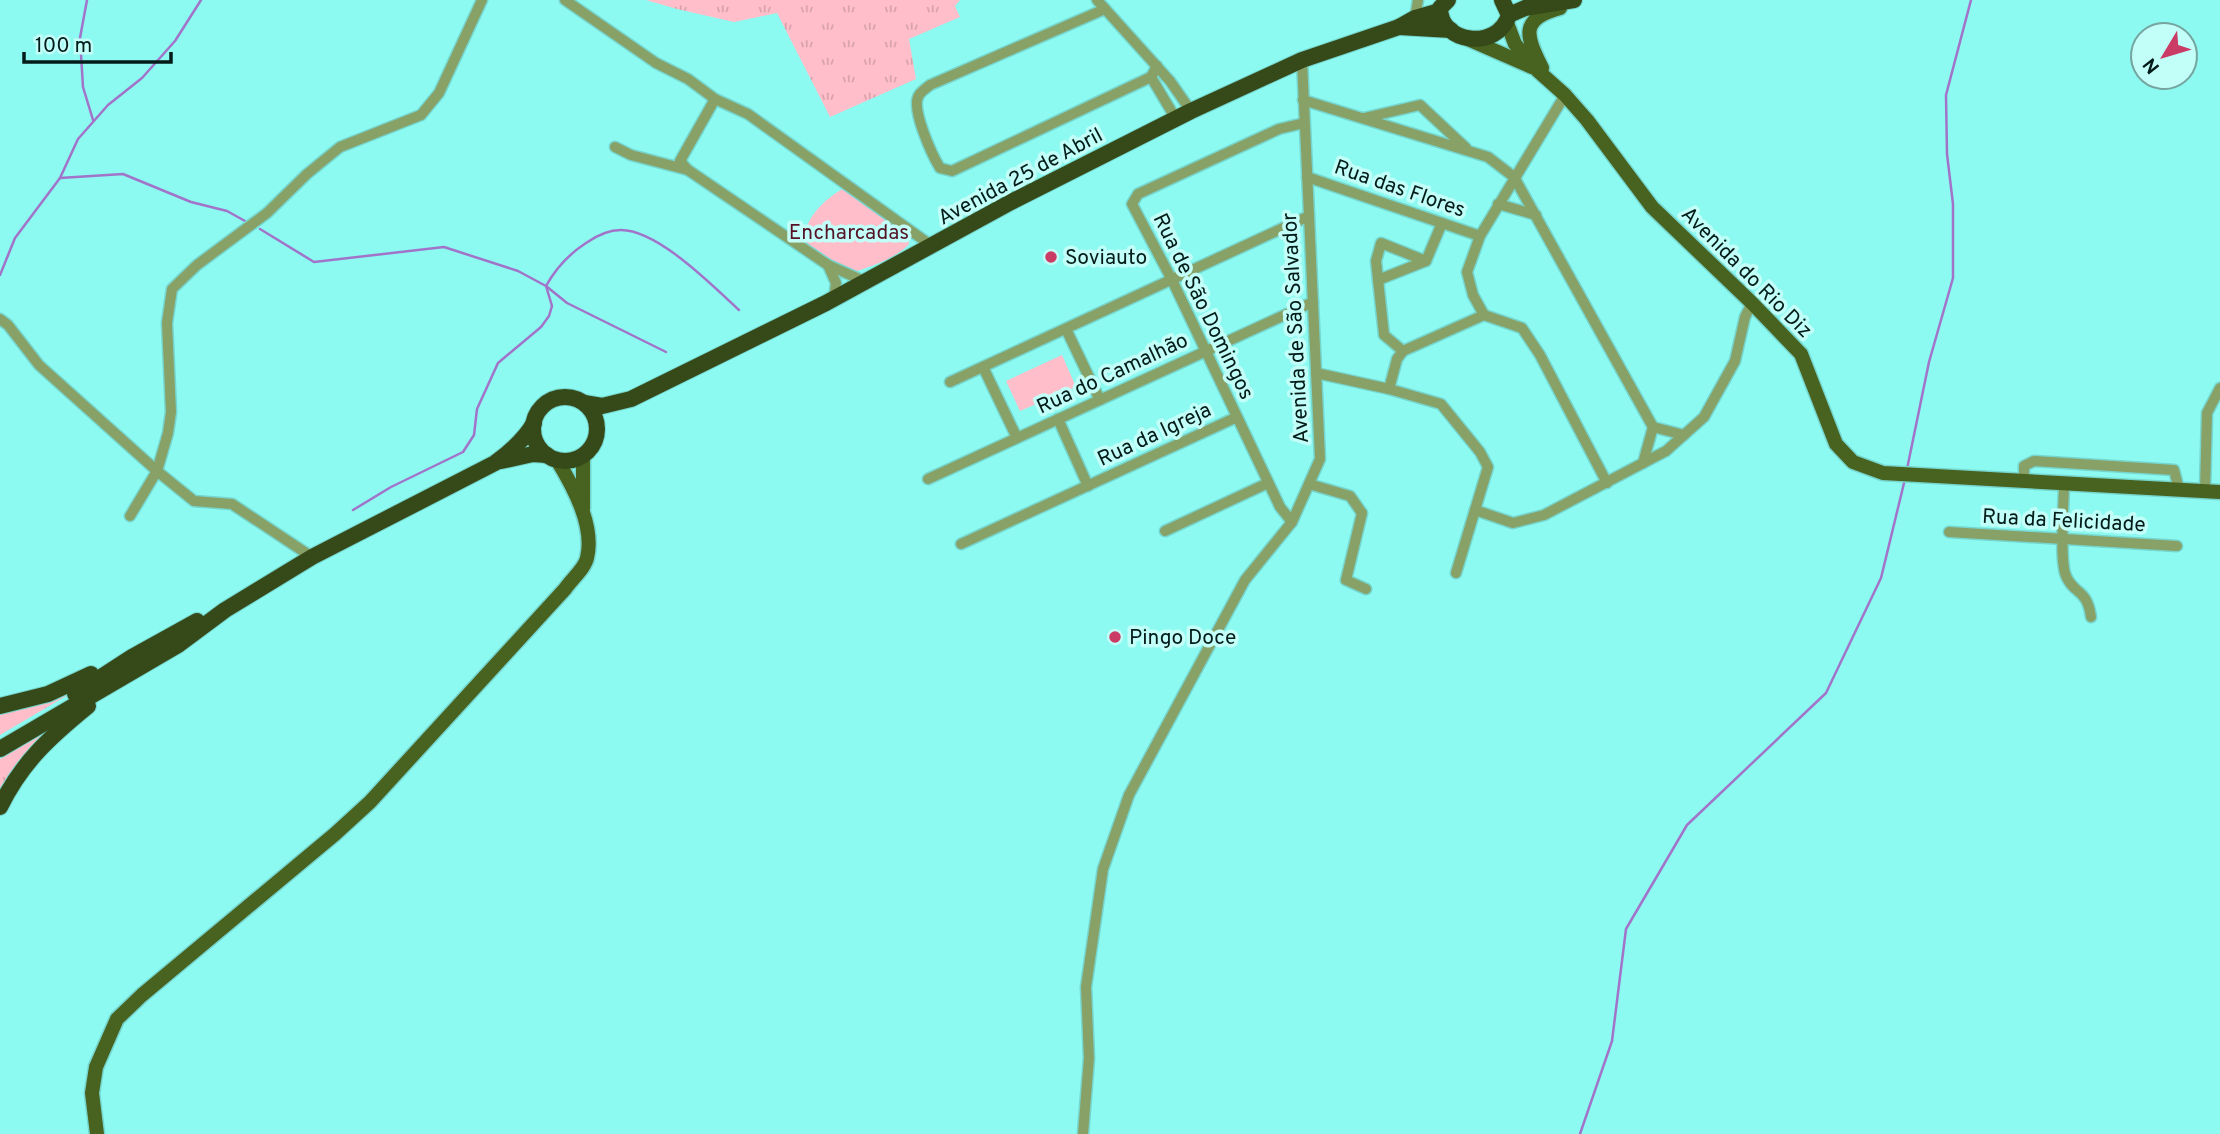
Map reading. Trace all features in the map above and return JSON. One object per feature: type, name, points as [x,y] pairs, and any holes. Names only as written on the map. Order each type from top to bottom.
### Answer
[{"type":"highway","name":"Avenida 25 de Abril","points":[[1399,27],[1485,39],[1497,33],[1506,13],[1573,0]]},
{"type":"highway","name":"Avenida 25 de Abril","points":[[495,463],[511,451],[530,429],[542,406],[558,397],[602,406],[631,399],[834,299],[1011,202],[1183,115],[1302,60],[1399,27],[1440,5]]},
{"type":"highway","points":[[1440,5],[1441,19],[1458,34]]},
{"type":"highway","name":"Avenida 25 de Abril","points":[[583,455],[591,448],[611,416],[631,399]]},
{"type":"highway","points":[[584,403],[596,419],[596,439]]},
{"type":"highway","points":[[534,422],[535,441],[552,457]]},
{"type":"highway","points":[[0,749],[178,645],[225,610],[312,557],[495,463],[533,454],[575,459],[583,455]]},
{"type":"highway","points":[[0,739],[132,657],[196,621],[225,610]]},
{"type":"highway","points":[[0,706],[48,694],[132,657]]},
{"type":"highway","points":[[0,807],[13,781],[33,755],[64,725],[117,682]]},
{"type":"main road","points":[[1542,74],[1530,44],[1530,26],[1540,15],[1560,9],[1573,0]]},
{"type":"main road","name":"Avenida do Rio Diz","points":[[1506,13],[1515,44],[1587,120],[1652,207],[1801,354],[1836,444],[1853,462],[1883,473],[2213,491]]},
{"type":"main road","name":"Avenida do Rio Diz","points":[[1458,34],[1542,74]]},
{"type":"main road","points":[[583,455],[583,516]]},
{"type":"main road","points":[[97,1134],[92,1093],[96,1067],[117,1019],[370,802],[565,589],[587,560],[588,537],[583,516],[569,482],[552,457]]},
{"type":"street","points":[[130,516],[157,471],[168,433],[171,412],[167,323],[173,289],[197,265],[267,213],[307,174],[340,147],[421,115],[439,93],[482,0]]},
{"type":"street","points":[[565,0],[656,63],[688,79],[715,99],[748,114],[932,246]]},
{"type":"street","points":[[1415,18],[1418,0]]},
{"type":"street","points":[[1157,66],[1151,77],[952,170],[940,168],[933,156],[915,106],[918,94],[930,85],[1101,4],[1157,66],[1183,115]]},
{"type":"street","name":"Avenida de São Salvador","points":[[1083,1134],[1089,1058],[1086,987],[1103,869],[1129,795],[1245,580],[1292,522],[1320,459],[1302,60]]},
{"type":"street","points":[[1151,77],[1183,115]]},
{"type":"street","points":[[1565,95],[1480,236],[1467,272],[1473,295],[1484,315],[1522,328],[1540,355],[1607,484]]},
{"type":"street","points":[[715,99],[680,161],[688,170],[828,265],[866,282]]},
{"type":"street","points":[[1303,100],[1488,157],[1514,177],[1653,427],[1643,463]]},
{"type":"street","points":[[1363,118],[1420,105],[1468,150]]},
{"type":"street","name":"Rua de São Domingos","points":[[1292,522],[1280,507],[1268,484],[1172,280],[1132,204],[1138,194],[1279,129],[1304,123]]},
{"type":"street","points":[[615,147],[631,155],[688,170]]},
{"type":"street","name":"Rua das Flores","points":[[1307,177],[1480,236]]},
{"type":"street","points":[[1498,204],[1536,215]]},
{"type":"street","points":[[950,382],[1309,216]]},
{"type":"street","points":[[1378,280],[1426,261],[1442,223]]},
{"type":"street","points":[[1403,351],[1384,335],[1376,261],[1381,243],[1426,261]]},
{"type":"street","points":[[828,265],[836,283],[834,299]]},
{"type":"street","name":"Rua do Camalhão","points":[[928,479],[1313,302]]},
{"type":"street","points":[[1475,510],[1513,523],[1544,515],[1666,451],[1704,417],[1735,361],[1745,317],[1752,303]]},
{"type":"street","points":[[1389,389],[1397,359],[1403,351],[1484,315]]},
{"type":"street","points":[[0,319],[8,325],[39,365],[194,501],[232,504],[312,557]]},
{"type":"street","points":[[1066,329],[1100,400]]},
{"type":"street","points":[[983,367],[1017,438]]},
{"type":"street","points":[[1316,373],[1441,404],[1480,452],[1488,467],[1456,573]]},
{"type":"street","points":[[2213,491],[2207,413],[2220,388]]},
{"type":"street","name":"Rua da Igreja","points":[[961,544],[1237,416]]},
{"type":"street","name":"Rua da Igreja","points":[[1058,419],[1088,486]]},
{"type":"street","points":[[1653,427],[1684,435]]},
{"type":"street","points":[[2024,480],[2024,466],[2034,460],[2174,470],[2179,489]]},
{"type":"street","points":[[2064,483],[2063,561],[2066,577],[2083,593],[2090,605],[2091,617]]},
{"type":"street","points":[[1165,531],[1268,484]]},
{"type":"street","points":[[1309,484],[1350,496],[1362,513],[1346,580],[1366,589]]},
{"type":"street","name":"Rua da Felicidade","points":[[1949,532],[2177,546]]},
{"type":"green space","points":[[646,0],[960,0],[955,6],[960,17],[909,39],[916,79],[830,117],[777,13],[734,22]]},
{"type":"green space","name":"Encharcadas","points":[[848,186],[907,227],[909,244],[889,259],[848,274],[821,260],[804,239],[809,222],[819,207]]},
{"type":"green space","points":[[1062,355],[1076,387],[1020,411],[1006,381]]},
{"type":"green space","points":[[78,689],[0,735],[0,714]]},
{"type":"green space","points":[[67,718],[0,797],[0,759]]},
{"type":"waterway","points":[[87,0],[80,38],[83,87],[93,120]]},
{"type":"waterway","points":[[60,178],[78,139],[108,105],[142,78],[175,41],[201,0]]},
{"type":"waterway","points":[[1907,469],[1929,362],[1953,278],[1953,204],[1947,154],[1946,95],[1971,0]]},
{"type":"waterway","points":[[0,275],[15,238],[60,178],[123,174],[191,202],[227,211],[245,221]]},
{"type":"waterway","points":[[260,229],[314,262],[444,247],[518,271],[546,286],[567,303],[666,352]]},
{"type":"waterway","points":[[353,510],[391,487],[463,452],[474,435],[477,409],[498,363],[541,327],[549,316],[552,306],[546,286],[550,279],[580,247],[598,236],[621,230],[636,232],[651,239],[684,261],[739,310]]},
{"type":"waterway","points":[[1580,1134],[1612,1041],[1626,929],[1687,825],[1826,693],[1881,578],[1905,479]]},
{"type":"place","name":"Soviauto","points":[[1051,257]]},
{"type":"place","name":"Pingo Doce","points":[[1115,637]]}]
